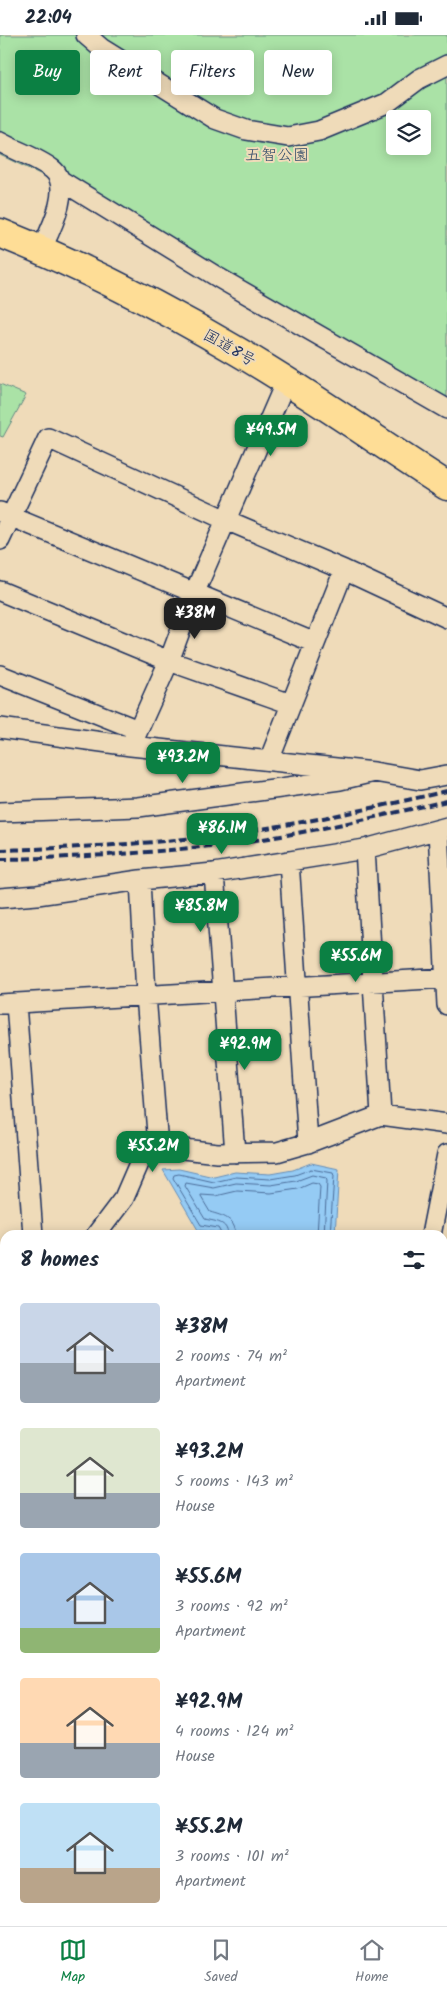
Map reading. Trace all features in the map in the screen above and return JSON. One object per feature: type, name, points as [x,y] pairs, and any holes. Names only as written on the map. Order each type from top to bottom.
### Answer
[{"type":"highway","name":"国道8号","points":[[0,233],[41,249],[163,308],[286,381],[447,486]]},
{"type":"street","points":[[86,35],[101,48],[214,119],[246,129],[288,137],[319,131],[387,103],[419,79],[447,65]]},
{"type":"street","points":[[0,142],[54,170],[60,180],[219,278],[447,409]]},
{"type":"street","points":[[41,249],[57,214],[60,203],[60,180]]},
{"type":"street","points":[[134,738],[169,661],[194,594],[286,381]]},
{"type":"street","points":[[0,540],[5,514],[48,438],[226,520],[344,570],[447,618]]},
{"type":"street","points":[[5,514],[315,643]]},
{"type":"street","points":[[272,753],[344,570]]},
{"type":"street","points":[[0,591],[169,661],[291,704]]},
{"type":"street","points":[[0,675],[134,738]]},
{"type":"street","points":[[0,728],[134,738],[420,780],[447,775]]},
{"type":"street","points":[[0,812],[138,807],[340,780],[374,772]]},
{"type":"street","points":[[0,898],[37,895],[140,880],[214,873],[365,849],[443,829],[447,1005]]},
{"type":"street","points":[[365,849],[381,1115]]},
{"type":"street","points":[[289,861],[308,1143]]},
{"type":"street","points":[[214,873],[235,1153]]},
{"type":"street","points":[[140,880],[146,995],[158,1146]]},
{"type":"street","points":[[32,1230],[8,1004],[446,978]]},
{"type":"street","points":[[100,1230],[124,1198],[144,1152],[150,1148],[158,1146],[217,1153],[277,1152],[308,1143],[381,1115],[447,1124]]},
{"type":"street","points":[[432,1230],[447,1154]]},
{"type":"green space","name":"五智公園","points":[[0,35],[447,35],[447,406],[348,353],[40,174],[0,155]]},
{"type":"green space","points":[[0,384],[26,395],[3,437],[0,436]]},
{"type":"water","points":[[311,1163],[339,1169],[335,1230],[198,1230],[163,1170],[179,1169],[214,1177],[235,1172],[270,1174],[293,1170]]},
{"type":"railway","points":[[0,850],[114,845],[227,834],[337,815],[447,791]]},
{"type":"railway","points":[[0,859],[114,854],[227,844],[310,831],[447,801]]}]
